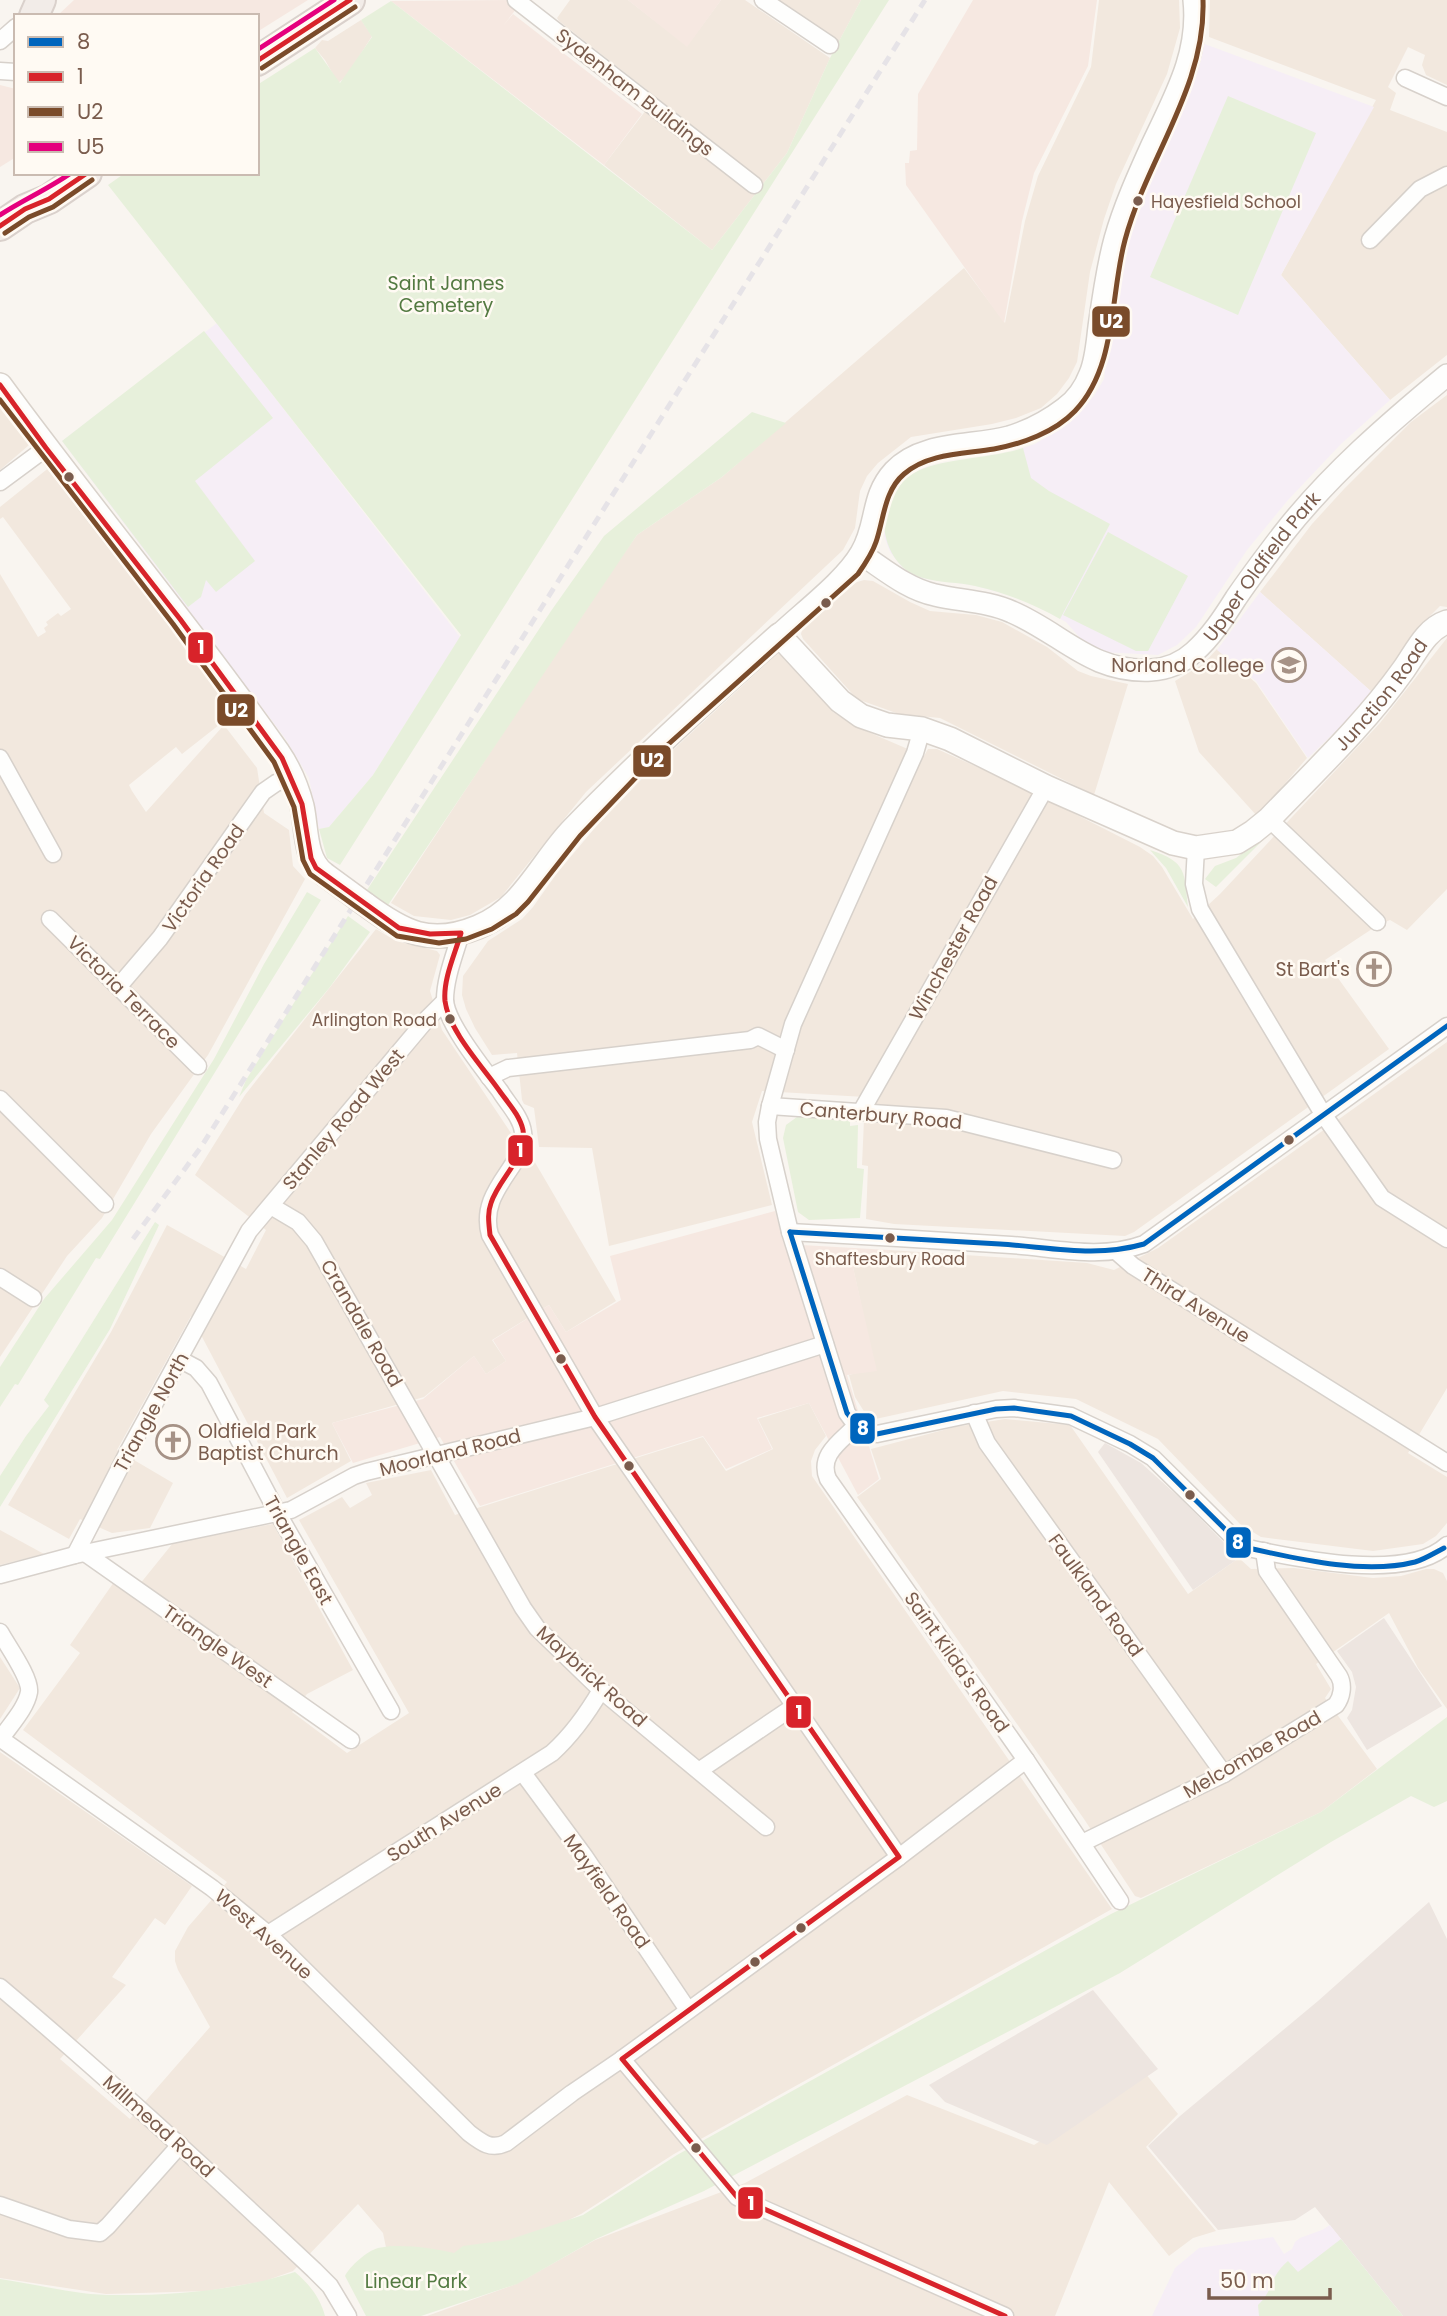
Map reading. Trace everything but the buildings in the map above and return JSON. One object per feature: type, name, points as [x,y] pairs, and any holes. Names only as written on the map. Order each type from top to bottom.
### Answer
[{"type":"highway","points":[[259,60],[350,0]]},
{"type":"highway","points":[[0,226],[25,209],[60,175]]},
{"type":"highway","points":[[25,209],[49,199],[84,175]]},
{"type":"main road","points":[[0,385],[180,619],[282,758],[302,804],[311,858],[316,868],[399,928],[414,933],[437,936],[461,933],[479,927],[503,913],[525,891],[570,832],[656,744],[779,635]]},
{"type":"main road","name":"Junction Road","points":[[779,635],[840,701],[861,716],[887,725],[922,729],[950,738],[1046,787],[1152,834],[1196,848],[1237,842],[1269,819],[1363,720],[1428,635],[1438,625],[1447,622]]},
{"type":"street","points":[[28,14],[40,0]]},
{"type":"street","points":[[763,0],[830,45]]},
{"type":"street","points":[[779,635],[851,568],[861,554],[871,528],[878,493],[896,469],[920,453],[1008,437],[1038,426],[1068,406],[1080,393],[1090,374],[1094,358],[1116,237],[1128,201],[1189,62],[1194,38],[1195,0]]},
{"type":"street","name":"Sydenham Buildings","points":[[529,3],[754,185]]},
{"type":"street","points":[[0,41],[14,29]]},
{"type":"street","points":[[1405,77],[1447,97]]},
{"type":"street","points":[[1370,240],[1420,189],[1447,175]]},
{"type":"street","name":"Upper Oldfield Park","points":[[861,554],[907,586],[933,595],[1003,608],[1033,621],[1098,663],[1133,670],[1161,669],[1182,662],[1196,651],[1212,634],[1284,533],[1345,465],[1447,376]]},
{"type":"street","points":[[0,482],[46,448]]},
{"type":"street","points":[[922,729],[915,753],[799,1012],[767,1122],[768,1139],[790,1232],[847,1413],[864,1432],[877,1434],[974,1413],[1014,1408],[1071,1416],[1153,1458],[1239,1543],[1248,1548],[1385,1567],[1416,1562],[1446,1548]]},
{"type":"street","points":[[0,758],[53,854]]},
{"type":"street","name":"Victoria Road","points":[[119,986],[160,938],[263,792],[292,777]]},
{"type":"street","name":"Winchester Road","points":[[862,1110],[1046,787]]},
{"type":"street","points":[[1269,819],[1377,922]]},
{"type":"street","points":[[1196,848],[1194,884],[1200,909],[1323,1114],[1382,1198],[1447,1238]]},
{"type":"street","name":"Victoria Terrace","points":[[50,919],[198,1066]]},
{"type":"street","points":[[461,933],[447,980],[447,1011],[516,1115],[524,1143],[491,1201],[487,1225],[490,1235],[595,1417],[899,1857]]},
{"type":"street","name":"Stanley Road West","points":[[271,1206],[427,1019],[445,1002]]},
{"type":"street","points":[[790,1232],[1035,1246],[1104,1253],[1144,1244],[1447,1026]]},
{"type":"street","points":[[489,1077],[508,1068],[750,1040],[758,1036],[786,1050]]},
{"type":"street","points":[[0,1099],[105,1204]]},
{"type":"street","name":"Canterbury Road","points":[[770,1106],[862,1110],[964,1120],[1113,1160]]},
{"type":"street","name":"Triangle North","points":[[80,1554],[179,1359],[249,1231],[271,1206]]},
{"type":"street","name":"Crandale Road","points":[[271,1206],[298,1222],[314,1241],[437,1455]]},
{"type":"street","name":"Third Avenue","points":[[1117,1252],[1133,1266],[1447,1463]]},
{"type":"street","points":[[0,1277],[33,1298]]},
{"type":"street","name":"Moorland Road","points":[[80,1554],[291,1510],[354,1476],[595,1417],[825,1344]]},
{"type":"street","name":"Triangle East","points":[[179,1359],[204,1375],[277,1512],[391,1712]]},
{"type":"street","name":"Faulkland Road","points":[[974,1413],[987,1443],[1224,1774]]},
{"type":"street","name":"Saint Kilda's Road","points":[[856,1426],[826,1459],[824,1470],[828,1479],[1026,1760],[1120,1901]]},
{"type":"street","name":"Maybrick Road","points":[[437,1455],[523,1608],[537,1628],[601,1690],[766,1827]]},
{"type":"street","name":"Melcombe Road","points":[[1082,1843],[1224,1774],[1336,1705],[1342,1693],[1339,1676],[1267,1570],[1264,1551]]},
{"type":"street","points":[[0,1575],[80,1554]]},
{"type":"street","name":"Triangle West","points":[[80,1554],[351,1740]]},
{"type":"street","name":"West Avenue","points":[[0,1632],[30,1689],[0,1739],[212,1888],[268,1934],[486,2146],[497,2147],[506,2143],[622,2059]]},
{"type":"street","name":"South Avenue","points":[[268,1934],[523,1773],[568,1738],[583,1721],[601,1690]]},
{"type":"street","points":[[700,1770],[796,1705]]},
{"type":"street","points":[[1005,2316],[737,2197],[622,2059],[899,1857],[1026,1760]]},
{"type":"street","name":"Mayfield Road","points":[[523,1773],[585,1857],[688,2010]]},
{"type":"street","name":"Millmead Road","points":[[0,1987],[180,2145],[314,2270],[330,2286],[348,2316]]},
{"type":"street","points":[[0,2205],[69,2230],[100,2233],[180,2145]]},
{"type":"shaded area","points":[[74,0],[308,0],[259,31],[259,14],[59,14]]},
{"type":"shaded area","points":[[523,0],[503,26],[513,14],[642,114],[604,165],[391,1]]},
{"type":"shaded area","points":[[570,0],[628,0],[687,46],[721,0],[745,0],[830,58],[787,153],[712,250],[604,165],[656,97],[559,21],[557,18]]},
{"type":"shaded area","points":[[628,0],[721,0],[687,47]]},
{"type":"shaded area","points":[[774,0],[861,0],[837,45]]},
{"type":"shaded area","points":[[973,0],[1097,0],[1088,66],[1034,173],[1022,221],[1004,323],[906,185],[905,163],[909,163],[910,151],[917,150],[918,94]]},
{"type":"shaded area","points":[[1099,0],[1179,0],[1180,28],[1167,74],[1116,184],[1104,219],[1090,272],[1077,362],[1057,394],[1041,408],[1016,418],[911,437],[878,463],[867,476],[860,491],[855,528],[843,550],[586,792],[501,897],[470,915],[451,920],[414,916],[391,903],[580,616],[637,535],[722,477],[964,268],[1005,323],[1025,221],[1038,176],[1091,67]]},
{"type":"shaded area","points":[[1210,0],[1447,0],[1447,85],[1426,75],[1422,65],[1425,55],[1408,47],[1388,87],[1396,93],[1390,110],[1447,132],[1447,355],[1390,400],[1281,275],[1376,100],[1209,37]]},
{"type":"shaded area","points":[[361,20],[372,36],[346,77],[338,83],[315,48],[322,40],[328,41]]},
{"type":"shaded area","points":[[1202,43],[1374,107],[1281,275],[1390,400],[1341,444],[1288,500],[1247,550],[1196,627],[1177,645],[1158,655],[1102,652],[1081,639],[1066,622],[1037,606],[972,585],[920,578],[901,566],[890,552],[884,536],[891,496],[912,474],[926,467],[1009,453],[1035,444],[1063,427],[1094,396],[1104,379],[1113,300],[1123,257],[1168,134],[1201,56]]},
{"type":"shaded area","points":[[0,85],[14,88],[14,158],[0,167]]},
{"type":"shaded area","points":[[217,323],[460,637],[373,775],[329,827],[319,829],[309,778],[285,738],[62,441]]},
{"type":"shaded area","points":[[1447,395],[1447,607],[1440,606],[1419,627],[1374,694],[1260,592],[1312,524],[1344,489],[1411,422]]},
{"type":"shaded area","points":[[0,408],[29,445],[0,470]]},
{"type":"shaded area","points":[[51,466],[238,710],[182,754],[176,747],[129,785],[132,791],[146,812],[224,725],[257,768],[264,813],[289,830],[293,866],[305,879],[208,1055],[151,1134],[102,1218],[67,1256],[0,1357],[0,574],[38,637],[46,632],[46,622],[58,613],[61,616],[71,609],[3,517],[0,519],[0,507]]},
{"type":"shaded area","points":[[873,581],[930,611],[976,615],[1002,622],[1047,647],[1078,671],[1128,684],[1094,795],[940,718],[899,714],[857,699],[801,634],[802,630],[854,583]]},
{"type":"shaded area","name":"Norland College","points":[[1260,592],[1374,694],[1308,758],[1256,681],[1217,650]]},
{"type":"shaded area","points":[[1447,638],[1447,889],[1407,930],[1390,920],[1325,960],[1389,1049],[1125,1236],[894,1224],[866,1219],[868,1166],[862,1165],[865,1097],[762,1091],[752,1122],[772,1205],[609,1246],[592,1148],[539,1147],[534,1108],[524,1104],[522,1100],[517,1053],[492,1055],[466,1009],[462,995],[463,976],[488,941],[522,919],[599,823],[649,772],[778,653],[833,712],[852,725],[924,756],[928,749],[937,749],[1022,787],[1140,847],[1162,867],[1193,919],[1220,894],[1380,723]]},
{"type":"shaded area","points":[[1217,649],[1256,683],[1307,758],[1257,816],[1199,752],[1175,681],[1203,664]]},
{"type":"shaded area","points":[[376,929],[396,941],[437,951],[440,955],[430,991],[442,1030],[513,1136],[510,1146],[533,1159],[616,1301],[566,1332],[549,1305],[492,1340],[506,1361],[486,1374],[474,1356],[424,1397],[332,1423],[351,1461],[287,1498],[191,1316],[117,1450],[173,1483],[150,1528],[112,1533],[80,1519],[69,1539],[8,1505],[111,1332],[167,1225],[246,1269],[266,1230],[195,1175],[245,1095]]},
{"type":"shaded area","points":[[1447,1042],[1447,1388],[1408,1453],[1447,1477],[1447,1523],[1436,1536],[1423,1544],[1373,1551],[1261,1537],[1240,1524],[1158,1439],[1076,1399],[1003,1391],[871,1420],[855,1397],[849,1375],[875,1368],[852,1263],[888,1267],[889,1250],[1087,1263],[1114,1270],[1158,1248]]},
{"type":"shaded area","points":[[775,1211],[784,1244],[889,1250],[888,1266],[852,1263],[877,1371],[847,1375],[879,1479],[858,1495],[809,1403],[757,1418],[772,1449],[726,1469],[703,1436],[480,1506],[440,1437],[353,1463],[332,1423],[423,1399],[474,1356],[486,1374],[506,1361],[493,1340],[549,1305],[566,1332],[621,1300],[610,1256]]},
{"type":"shaded area","points":[[809,1403],[826,1436],[815,1450],[811,1461],[812,1476],[1112,1909],[674,2154],[581,2214],[508,2250],[388,2257],[383,2233],[358,2204],[293,2271],[265,2281],[207,2291],[106,2294],[0,2278],[0,1752],[192,1886],[165,1925],[155,1918],[112,1977],[126,1985],[60,2059],[130,2119],[210,2027],[178,1970],[175,1951],[188,1927],[227,1882],[23,1730],[80,1653],[70,1645],[114,1582],[131,1595],[173,1543],[273,1524],[353,1670],[307,1694],[292,1712],[347,1753],[409,1713],[299,1520],[342,1497],[350,1508],[372,1495],[366,1483],[431,1470],[455,1515],[703,1437],[726,1471],[773,1449],[758,1419]]},
{"type":"shaded area","points":[[1005,1419],[1070,1425],[1188,1594],[1239,1558],[1251,1569],[1294,1568],[1373,1578],[1401,1576],[1426,1569],[1443,1573],[1447,1581],[1447,1709],[1418,1668],[1389,1613],[1316,1664],[1331,1689],[1325,1698],[1377,1769],[1321,1812],[1141,1898],[1135,1896],[1084,1819],[857,1497],[881,1479],[871,1449],[955,1427]]},
{"type":"shaded area","points":[[1105,1443],[1141,1463],[1239,1558],[1193,1590],[1098,1452]]},
{"type":"shaded area","points":[[0,1530],[44,1554],[0,1565]]},
{"type":"shaded area","points":[[1384,1618],[1442,1706],[1367,1750],[1347,1718],[1352,1710],[1356,1687],[1352,1672],[1337,1651]]},
{"type":"shaded area","points":[[0,1657],[20,1688],[0,1719]]},
{"type":"shaded area","points":[[1429,1902],[1447,1939],[1447,2316],[1403,2316],[1315,2207],[1295,2220],[1218,2230],[1148,2146]]},
{"type":"shaded area","points":[[1093,1990],[1158,2069],[1047,2145],[945,2102],[929,2085]]},
{"type":"shaded area","points":[[1145,2073],[1178,2114],[1146,2147],[1216,2231],[1193,2238],[1169,2256],[1109,2182],[1055,2316],[427,2316],[516,2284],[595,2240],[745,2183],[907,2095],[1034,2145]]},
{"type":"shaded area","points":[[1330,2225],[1403,2316],[1152,2316],[1175,2268],[1199,2248],[1273,2237],[1284,2254],[1292,2249],[1300,2238]]},
{"type":"green space","name":"Saint James Cemetery","points":[[861,0],[889,0],[340,865],[327,858],[319,829],[329,827],[373,775],[461,635],[108,185],[122,175],[259,175],[259,84],[315,48],[340,83],[372,37],[361,20],[391,1],[712,250],[787,153],[830,58]]},
{"type":"green space","points":[[1228,96],[1316,133],[1238,315],[1150,277]]},
{"type":"green space","points":[[204,331],[273,418],[195,481],[255,561],[216,592],[206,580],[201,597],[188,607],[62,441]]},
{"type":"green space","points":[[752,412],[786,423],[722,477],[637,535],[388,905],[367,890],[551,611],[604,536]]},
{"type":"green space","points":[[1023,448],[1031,478],[1049,491],[1110,524],[1060,619],[998,592],[914,575],[899,563],[886,539],[886,507],[897,487],[914,473],[937,464]]},
{"type":"green space","points":[[1108,532],[1188,576],[1148,651],[1136,651],[1063,615]]},
{"type":"green space","points":[[1266,835],[1216,887],[1205,879],[1215,866],[1236,858]]},
{"type":"green space","points":[[1150,850],[1171,859],[1182,870],[1188,907],[1166,868]]},
{"type":"green space","points":[[307,892],[321,900],[100,1259],[96,1258],[18,1385],[15,1384],[0,1407],[0,1367],[44,1299],[112,1220],[214,1059],[264,964]]},
{"type":"green space","points":[[348,916],[370,932],[330,987],[239,1097],[246,1080]]},
{"type":"green space","points":[[797,1117],[850,1120],[850,1126],[858,1125],[857,1168],[864,1169],[860,1218],[809,1220],[798,1212],[783,1138],[786,1125]]},
{"type":"green space","points":[[155,1222],[159,1225],[110,1329],[0,1507],[0,1476],[49,1406],[44,1400]]},
{"type":"green space","name":"Linear Park","points":[[1447,1717],[1447,1801],[1434,1807],[1411,1796],[1331,1842],[1120,1973],[704,2191],[596,2239],[517,2284],[421,2316],[366,2316],[345,2276],[369,2252],[378,2248],[405,2246],[454,2253],[463,2246],[508,2240],[583,2215],[677,2155],[1111,1914],[1321,1812]]},
{"type":"green space","points":[[1341,2239],[1403,2316],[1259,2316],[1258,2305],[1288,2261],[1298,2272]]},
{"type":"green space","name":"Linear Park","points":[[295,2272],[313,2291],[325,2316],[0,2316],[0,2279],[80,2293],[131,2295],[226,2288]]},
{"type":"railway","points":[[133,1239],[201,1147],[925,0]]},
{"type":"transit line","name":"U5","points":[[259,49],[334,0]]},
{"type":"transit line","name":"1","points":[[259,60],[350,0]]},
{"type":"transit line","name":"U2","points":[[0,400],[173,624],[274,762],[294,807],[303,860],[310,874],[397,936],[439,943],[466,939],[492,929],[516,914],[580,836],[663,749],[858,574],[874,546],[888,497],[904,474],[935,458],[994,449],[1027,440],[1058,425],[1075,411],[1089,393],[1105,352],[1125,240],[1195,63],[1203,0]]},
{"type":"transit line","name":"U2","points":[[262,68],[355,7]]},
{"type":"transit line","name":"U5","points":[[0,215],[68,175]]},
{"type":"transit line","name":"1","points":[[0,226],[25,209],[49,199],[84,175]]},
{"type":"transit line","name":"U2","points":[[5,233],[29,217],[53,207],[92,180]]},
{"type":"transit line","name":"1","points":[[0,385],[180,619],[282,758],[302,804],[311,858],[316,868],[399,928],[430,934],[461,933],[446,984],[445,1001],[448,1013],[468,1049],[514,1110],[523,1130],[521,1150],[491,1203],[490,1235],[595,1417],[899,1857],[622,2059],[737,2197],[1005,2316]]},
{"type":"transit line","name":"8","points":[[790,1232],[1090,1251],[1144,1244],[1447,1026]]},
{"type":"transit line","name":"8","points":[[790,1232],[847,1413],[859,1427],[877,1434],[996,1409],[1014,1408],[1071,1416],[1153,1458],[1239,1543],[1248,1548],[1331,1564],[1374,1567],[1415,1562],[1444,1548]]},
{"type":"place","name":"Hayesfield School","points":[[1138,201]]},
{"type":"place","name":"Norland College","points":[[1289,665]]},
{"type":"place","name":"St Bart's","points":[[1374,969]]},
{"type":"place","name":"Arlington Road","points":[[450,1019]]},
{"type":"place","name":"Shaftesbury Road","points":[[890,1238]]},
{"type":"place","name":"Oldfield Park Baptist Church","points":[[173,1442]]}]
